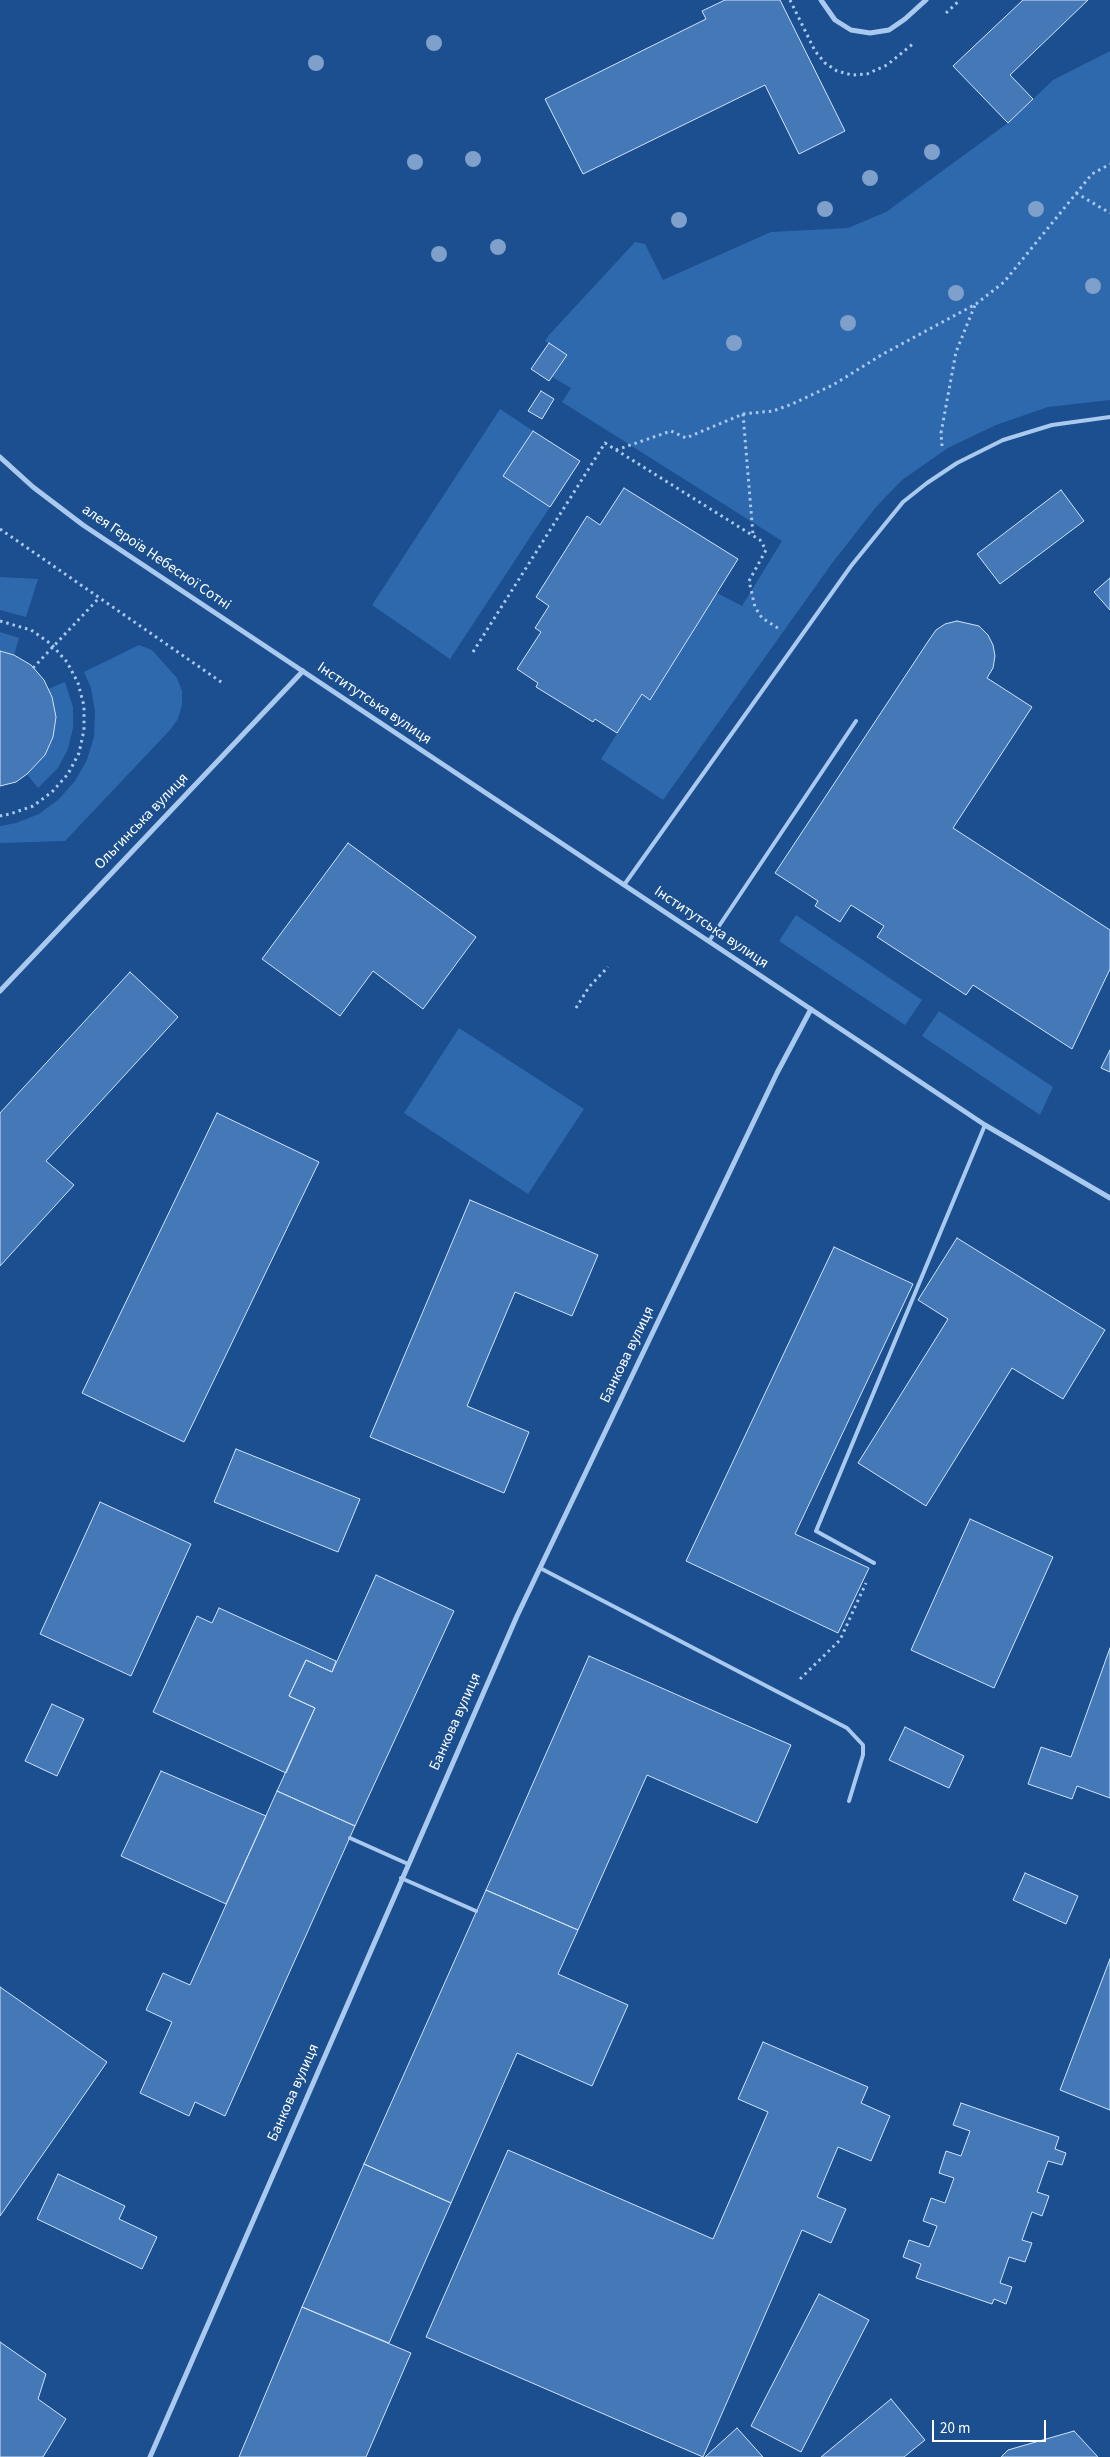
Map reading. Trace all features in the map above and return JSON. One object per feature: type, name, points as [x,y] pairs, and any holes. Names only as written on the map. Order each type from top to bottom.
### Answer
[{"type":"street","points":[[821,0],[835,20],[851,30],[870,33],[889,30],[905,20],[926,0]]},
{"type":"street","name":"алея Героїв Небесної Сотні","points":[[0,457],[57,507],[303,671]]},
{"type":"street","name":"Інститутська вулиця","points":[[303,671],[986,1124],[1110,1198]]},
{"type":"street","name":"Ольгинська вулиця","points":[[0,991],[303,671]]},
{"type":"street","name":"Банкова вулиця","points":[[150,2457],[408,1864],[540,1568],[777,1073],[811,1009]]},
{"type":"lane","points":[[624,885],[798,640],[889,518],[913,494],[944,471],[973,454],[1023,433],[1071,421],[1110,417]]},
{"type":"lane","points":[[709,941],[856,721]]},
{"type":"lane","points":[[874,1563],[816,1532],[986,1124]]},
{"type":"lane","points":[[540,1568],[847,1728],[863,1745],[863,1755],[849,1801]]},
{"type":"lane","points":[[350,1838],[408,1864]]},
{"type":"lane","points":[[402,1878],[476,1911]]},
{"type":"path","points":[[616,450],[672,431],[686,438],[743,414],[773,411],[834,385],[883,354],[976,304],[1004,282],[1092,174],[1110,164]]},
{"type":"path","points":[[1076,193],[1110,212]]},
{"type":"path","points":[[944,471],[941,433],[956,352],[976,304]]},
{"type":"path","points":[[743,414],[753,536]]},
{"type":"path","points":[[473,652],[605,443],[753,536],[764,545],[766,550],[749,581],[756,611],[762,618],[798,640]]},
{"type":"path","points":[[0,529],[224,684]]},
{"type":"path","points":[[33,668],[99,598]]},
{"type":"path","points":[[0,621],[31,630],[53,647],[67,662],[75,676],[84,706],[84,730],[79,753],[68,774],[52,792],[32,806],[0,816]]},
{"type":"path","points":[[576,1008],[589,986],[608,967]]},
{"type":"path","points":[[784,1695],[840,1640],[874,1563]]},
{"type":"shaded area","points":[[1110,51],[1110,400],[1048,407],[996,425],[948,448],[902,480],[876,507],[833,562],[663,800],[601,759],[642,694],[650,700],[717,593],[742,606],[782,541],[562,402],[571,388],[552,377],[567,355],[545,341],[635,242],[645,244],[663,280],[771,232],[848,228],[886,212],[1008,123],[1053,80]]},
{"type":"shaded area","points":[[500,409],[533,431],[503,476],[550,507],[450,659],[372,605]]},
{"type":"shaded area","points":[[0,577],[38,579],[26,617],[0,610]]},
{"type":"shaded area","points":[[0,632],[19,638],[14,655],[0,651]]},
{"type":"shaded area","points":[[139,645],[152,650],[177,678],[182,691],[182,705],[178,719],[170,730],[65,841],[0,843],[0,826],[16,823],[39,814],[59,799],[75,781],[87,760],[94,737],[95,712],[91,688],[84,672]]},
{"type":"shaded area","points":[[65,682],[73,707],[73,728],[68,749],[58,768],[38,788],[27,774],[45,755],[53,737],[56,717],[52,697],[48,689]]},
{"type":"shaded area","points":[[796,915],[922,1000],[905,1025],[779,941]]},
{"type":"shaded area","points":[[939,1011],[1053,1087],[1040,1115],[922,1036]]},
{"type":"shaded area","points":[[459,1028],[584,1109],[528,1194],[404,1113]]},
{"type":"building","points":[[725,0],[780,0],[845,131],[799,154],[765,85],[583,174],[545,99],[706,19],[702,11]]},
{"type":"building","points":[[1023,0],[1088,0],[1010,75],[1033,99],[1008,123],[953,66]]},
{"type":"building","points":[[549,343],[567,355],[549,381],[531,369]]},
{"type":"building","points":[[541,391],[554,399],[542,419],[528,411]]},
{"type":"building","points":[[533,431],[580,461],[550,507],[503,476]]},
{"type":"building","points":[[624,488],[738,559],[650,700],[642,694],[617,733],[595,719],[593,722],[536,687],[538,683],[517,669],[541,632],[535,628],[549,606],[536,597],[587,516],[600,525]]},
{"type":"building","points":[[1061,490],[1084,521],[1000,584],[977,554]]},
{"type":"building","points":[[1110,578],[1110,610],[1094,592]]},
{"type":"building","points":[[957,621],[979,626],[988,635],[993,645],[995,656],[993,668],[987,678],[1032,707],[953,828],[1110,930],[1110,969],[1072,1049],[973,985],[966,995],[877,937],[884,926],[851,905],[840,922],[815,906],[818,901],[775,873],[936,630],[945,624]]},
{"type":"building","points":[[0,651],[14,655],[31,665],[44,680],[52,697],[56,717],[53,737],[45,755],[27,774],[16,782],[0,786]]},
{"type":"building","points":[[348,843],[476,937],[423,1009],[373,971],[340,1016],[262,959]]},
{"type":"building","points":[[130,972],[178,1017],[46,1161],[74,1185],[0,1266],[0,1113]]},
{"type":"building","points":[[1110,1050],[1110,1072],[1101,1068]]},
{"type":"building","points":[[217,1113],[319,1162],[184,1442],[82,1393]]},
{"type":"building","points":[[470,1200],[598,1255],[572,1316],[515,1292],[467,1406],[529,1432],[504,1493],[370,1437]]},
{"type":"building","points":[[957,1238],[1105,1330],[1063,1399],[1012,1368],[926,1506],[858,1463],[948,1319],[918,1300]]},
{"type":"building","points":[[834,1247],[913,1284],[795,1534],[869,1568],[838,1633],[686,1561]]},
{"type":"building","points":[[236,1449],[360,1499],[338,1552],[214,1502]]},
{"type":"building","points":[[100,1502],[191,1544],[131,1676],[40,1634]]},
{"type":"building","points":[[970,1519],[1053,1557],[994,1688],[911,1650]]},
{"type":"building","points":[[376,1575],[454,1611],[355,1826],[277,1791],[315,1708],[289,1696],[306,1660],[332,1672]]},
{"type":"building","points":[[219,1608],[336,1661],[332,1672],[306,1660],[289,1696],[315,1708],[286,1773],[153,1712],[197,1616],[212,1623]]},
{"type":"building","points":[[1110,1648],[1110,1798],[1077,1786],[1072,1799],[1028,1784],[1041,1747],[1071,1757]]},
{"type":"building","points":[[589,1656],[791,1745],[757,1823],[647,1775],[578,1930],[486,1890]]},
{"type":"building","points":[[52,1704],[84,1719],[57,1776],[25,1761]]},
{"type":"building","points":[[905,1727],[964,1756],[949,1788],[889,1760]]},
{"type":"building","points":[[161,1771],[266,1816],[226,1904],[121,1856]]},
{"type":"building","points":[[277,1791],[355,1826],[225,2116],[195,2102],[189,2116],[140,2093],[172,2022],[146,2010],[163,1973],[190,1985]]},
{"type":"building","points":[[1025,1873],[1078,1896],[1066,1924],[1013,1900]]},
{"type":"building","points":[[486,1890],[578,1930],[558,1974],[628,2005],[592,2086],[517,2053],[451,2203],[364,2164]]},
{"type":"building","points":[[1110,1959],[1110,2110],[1060,2090]]},
{"type":"building","points":[[0,1987],[107,2062],[0,2216]]},
{"type":"building","points":[[763,2042],[868,2087],[861,2103],[890,2116],[871,2161],[838,2147],[817,2197],[846,2209],[831,2243],[802,2230],[703,2457],[426,2337],[508,2150],[713,2239],[768,2112],[738,2099]]},
{"type":"building","points":[[961,2103],[1059,2137],[1055,2149],[1066,2153],[1062,2165],[1048,2161],[1037,2192],[1049,2196],[1042,2216],[1032,2212],[1022,2240],[1032,2243],[1025,2262],[1009,2257],[1000,2283],[1012,2287],[1006,2304],[994,2299],[992,2304],[916,2278],[921,2264],[903,2257],[909,2240],[929,2247],[937,2226],[923,2221],[931,2198],[945,2203],[954,2178],[939,2173],[946,2151],[961,2156],[970,2131],[953,2125]]},
{"type":"building","points":[[364,2164],[451,2203],[389,2343],[302,2307]]},
{"type":"building","points":[[58,2174],[125,2206],[119,2219],[157,2237],[142,2269],[37,2219]]},
{"type":"building","points":[[819,2294],[869,2320],[801,2452],[751,2426]]},
{"type":"building","points":[[302,2307],[411,2353],[366,2457],[239,2457]]},
{"type":"building","points":[[0,2342],[46,2374],[38,2399],[66,2419],[43,2457],[0,2457]]},
{"type":"building","points":[[891,2399],[925,2440],[904,2457],[821,2457]]},
{"type":"building","points":[[737,2428],[763,2457],[705,2457]]},
{"type":"building","points":[[1074,2431],[1098,2457],[1001,2457],[1008,2450]]}]
